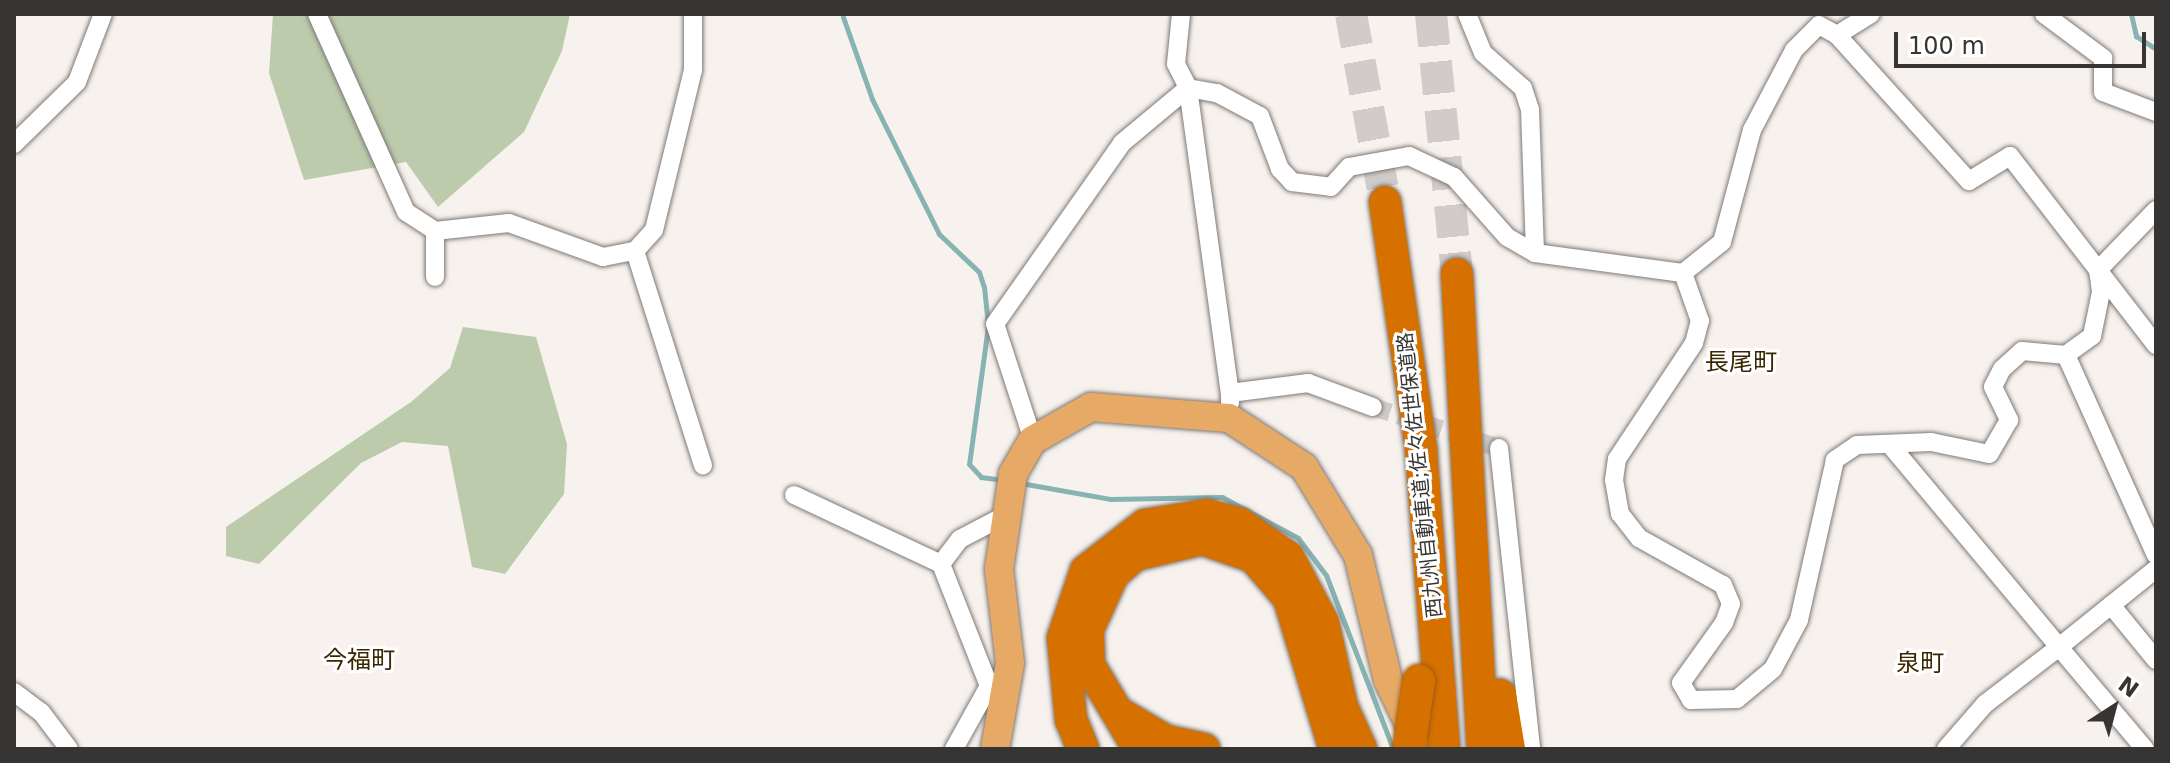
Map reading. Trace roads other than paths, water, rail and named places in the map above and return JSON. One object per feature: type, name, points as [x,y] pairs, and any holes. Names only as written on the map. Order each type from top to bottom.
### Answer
[{"type":"highway","name":"西九州自動車道;佐々佐世保道路","points":[[1385,202],[1421,450],[1443,735]]},
{"type":"highway","points":[[1394,264],[1419,681],[1409,749]]},
{"type":"highway","points":[[1457,274],[1469,406],[1509,749]]},
{"type":"highway","points":[[1469,406],[1483,735]]},
{"type":"highway","points":[[1083,749],[1066,685],[1063,638],[1086,571],[1145,525],[1207,515],[1240,524],[1288,557],[1323,623],[1342,707],[1361,749]]},
{"type":"highway","points":[[1139,749],[1106,703],[1089,665],[1097,601],[1135,555],[1202,539],[1254,557],[1289,598],[1335,749]]},
{"type":"highway","points":[[1066,685],[1106,749]]},
{"type":"highway","points":[[1106,703],[1166,741],[1204,749]]},
{"type":"main road","points":[[995,749],[1010,663],[999,569],[1002,517],[1033,440],[1091,407],[1230,406],[1304,467],[1331,501],[1358,555],[1388,680],[1422,749]]},
{"type":"street","points":[[14,144],[77,82],[103,14]]},
{"type":"street","points":[[317,14],[406,212],[435,231],[509,223],[603,257],[635,251],[654,230],[693,70],[693,14]]},
{"type":"street","points":[[1181,14],[1176,64],[1188,88],[1230,406],[1308,383],[1373,407]]},
{"type":"street","points":[[1467,14],[1483,53],[1523,88],[1530,109],[1535,253]]},
{"type":"street","points":[[1837,35],[1871,14]]},
{"type":"street","points":[[2044,14],[2088,40],[2103,58],[2103,92],[2156,112]]},
{"type":"street","points":[[1033,440],[995,324],[1122,143],[1188,88],[1217,93],[1260,116],[1292,182],[1331,187],[1349,167],[1409,156],[1454,177],[1507,237],[1535,253],[1683,273],[1722,242],[1752,130],[1794,50],[1819,25],[1837,35],[1969,181],[2010,156],[2156,345]]},
{"type":"street","points":[[2098,270],[2156,210]]},
{"type":"street","points":[[435,231],[435,277]]},
{"type":"street","points":[[635,251],[703,466]]},
{"type":"street","points":[[1683,273],[1700,321],[1694,343],[1617,459],[1614,480],[1620,514],[1639,538],[1723,585],[1731,604],[1686,670],[1681,683],[1691,700],[1737,699],[1773,669],[1799,620],[1825,480],[1835,460],[1857,445],[1931,442],[1989,454],[2009,420],[1993,387],[2002,369],[2022,351],[2066,355],[2092,336],[2101,292],[2098,270]]},
{"type":"street","points":[[2066,355],[2156,555]]},
{"type":"street","points":[[1891,446],[2145,749]]},
{"type":"street","points":[[1499,448],[1531,749]]},
{"type":"street","points":[[794,495],[941,564],[989,686],[954,749]]},
{"type":"street","points":[[941,564],[960,539],[1002,517]]},
{"type":"street","points":[[1946,749],[1985,704],[2156,569]]},
{"type":"street","points":[[2111,605],[2156,660]]},
{"type":"street","points":[[14,692],[41,712],[69,749]]},
{"type":"waterway","points":[[2131,14],[2136,36],[2156,49]]},
{"type":"waterway","points":[[843,17],[872,99],[939,234],[979,272],[984,287],[988,326],[969,464],[981,477],[996,479]]},
{"type":"waterway","points":[[1026,484],[1110,499],[1222,497],[1298,538],[1326,575],[1393,749]]},
{"type":"tunnel","points":[[1351,14],[1385,202]]},
{"type":"tunnel","points":[[1431,14],[1457,274]]},
{"type":"tunnel","points":[[1373,407],[1499,448]]},
{"type":"district","name":"長尾町","points":[[1741,363]]},
{"type":"district","name":"今福町","points":[[359,661]]},
{"type":"district","name":"泉町","points":[[1920,664]]}]
